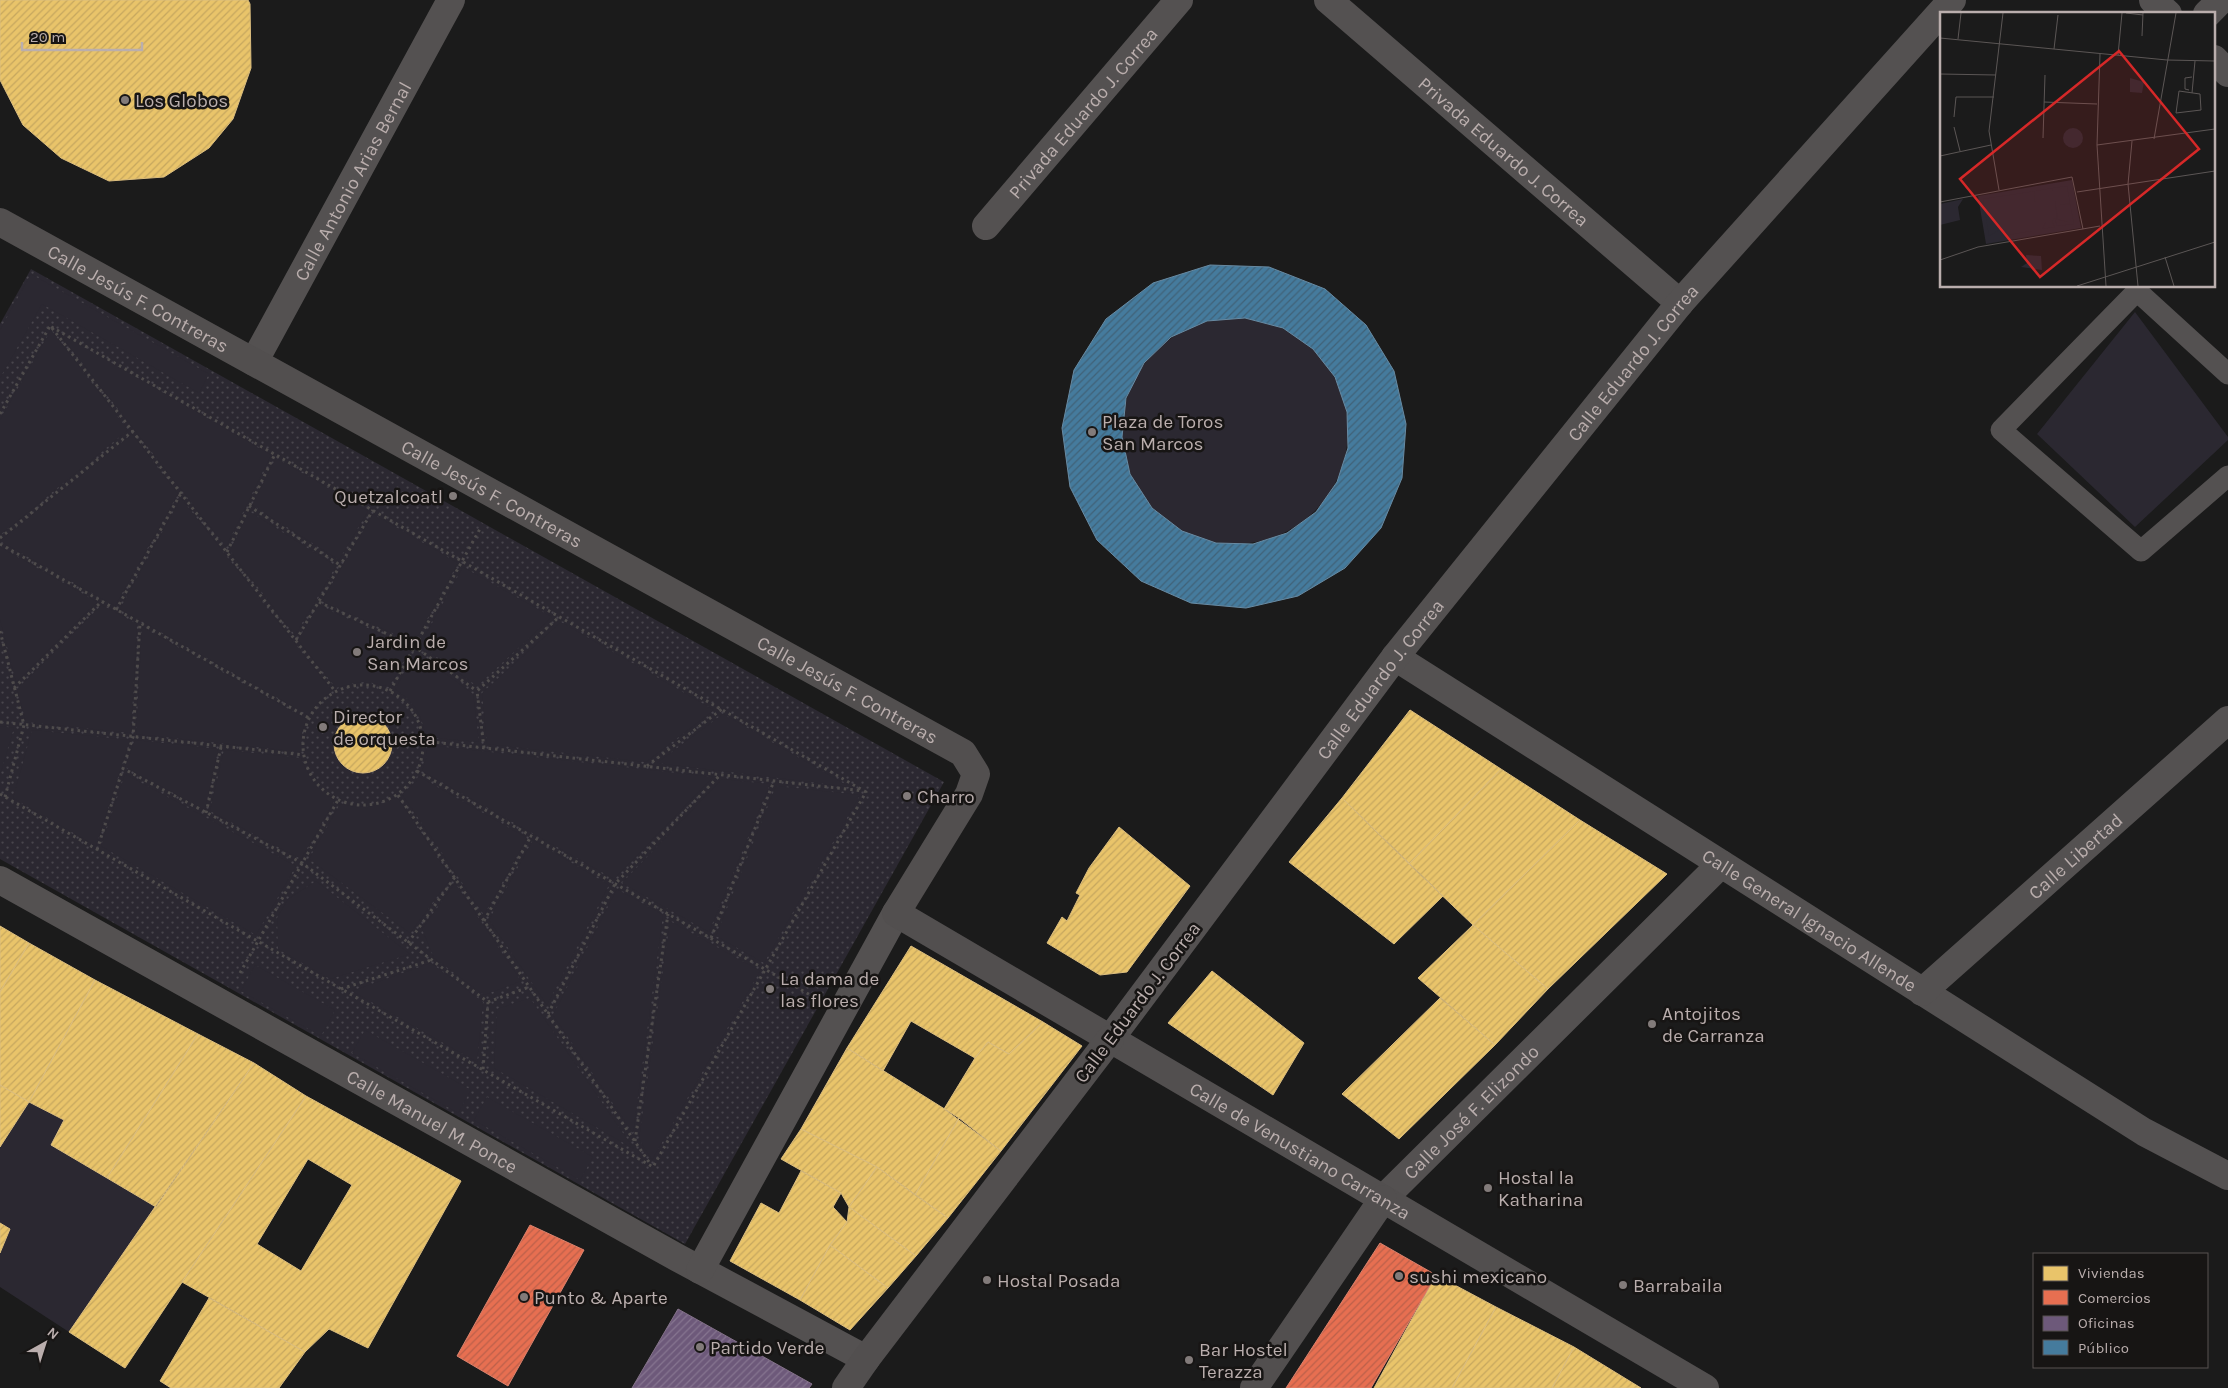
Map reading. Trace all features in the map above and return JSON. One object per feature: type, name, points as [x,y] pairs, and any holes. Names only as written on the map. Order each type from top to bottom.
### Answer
[{"type":"street","name":"Calle Antonio Arias Bernal","points":[[254,362],[451,0]]},
{"type":"street","name":"Privada Eduardo J. Correa","points":[[986,226],[1179,0]]},
{"type":"street","name":"Privada Eduardo J. Correa","points":[[1328,0],[1680,303]]},
{"type":"street","name":"Calle Eduardo J. Correa","points":[[1941,12],[1952,0]]},
{"type":"street","points":[[2153,0],[2166,12]]},
{"type":"street","points":[[2209,12],[2221,0]]},
{"type":"street","name":"Calle Eduardo J. Correa","points":[[846,1388],[866,1359],[1110,1039],[1395,657],[1680,303],[1940,13]]},
{"type":"street","points":[[2216,62],[2228,73]]},
{"type":"street","name":"Calle Jesús F. Contreras","points":[[0,222],[963,753],[976,774],[969,794],[896,913]]},
{"type":"street","name":"Calle General Ignacio Allende","points":[[1395,657],[2144,1132],[2228,1176]]},
{"type":"street","name":"Calle Libertad","points":[[1922,992],[2228,720]]},
{"type":"street","name":"Calle José F. Elizondo","points":[[1254,1388],[1383,1199],[1721,864]]},
{"type":"street","name":"Calle Manuel M. Ponce","points":[[0,880],[700,1270],[866,1359]]},
{"type":"street","points":[[700,1270],[896,913]]},
{"type":"street","name":"Calle de Venustiano Carranza","points":[[896,913],[1705,1388]]},
{"type":"lane","points":[[2228,374],[2137,291],[2001,430],[2141,551],[2228,476]]},
{"type":"path","points":[[0,414],[50,326]]},
{"type":"path","points":[[50,326],[335,691]]},
{"type":"path","points":[[50,326],[866,792]]},
{"type":"path","points":[[0,538],[132,431]]},
{"type":"path","points":[[227,552],[275,454]]},
{"type":"path","points":[[116,610],[181,493]]},
{"type":"path","points":[[390,691],[498,497]]},
{"type":"path","points":[[249,506],[340,564]]},
{"type":"path","points":[[296,640],[373,510]]},
{"type":"path","points":[[0,544],[309,718]]},
{"type":"path","points":[[14,688],[102,601]]},
{"type":"path","points":[[319,602],[415,647],[478,691],[484,748]]},
{"type":"path","points":[[478,691],[559,617]]},
{"type":"path","points":[[97,850],[133,737],[140,623]]},
{"type":"path","points":[[0,632],[24,725],[5,797]]},
{"type":"path","points":[[354,685],[373,685],[390,691],[408,703],[419,721],[424,741],[421,762],[413,780],[398,795],[379,803],[358,805],[338,800],[323,789],[311,774],[304,755],[304,736],[309,718],[320,703],[335,691],[354,685]]},
{"type":"path","points":[[647,766],[722,709]]},
{"type":"path","points":[[0,722],[304,755]]},
{"type":"path","points":[[424,741],[866,792]]},
{"type":"path","points":[[206,813],[221,747]]},
{"type":"path","points":[[122,768],[302,863],[488,1002]]},
{"type":"path","points":[[417,771],[841,1012]]},
{"type":"path","points":[[548,1014],[615,884],[721,774]]},
{"type":"path","points":[[711,938],[774,781]]},
{"type":"path","points":[[653,1167],[866,792]]},
{"type":"path","points":[[0,794],[653,1167]]},
{"type":"path","points":[[398,795],[653,1167]]},
{"type":"path","points":[[222,1004],[338,800]]},
{"type":"path","points":[[484,921],[531,836]]},
{"type":"path","points":[[408,943],[455,878]]},
{"type":"path","points":[[634,1141],[668,914]]},
{"type":"path","points":[[341,989],[431,960]]},
{"type":"path","points":[[488,1002],[529,987]]},
{"type":"path","points":[[483,1070],[488,1002]]},
{"type":"shaded area","name":"Jardin de San Marcos","points":[[31,269],[944,782],[685,1244],[0,859],[0,324]]},
{"type":"shaded area","points":[[31,274],[209,374],[199,393],[42,304],[0,378],[0,330]]},
{"type":"shaded area","points":[[2135,312],[2228,437],[2228,440],[2135,527],[2037,434]]},
{"type":"shaded area","points":[[1235,318],[1257,320],[1278,327],[1298,337],[1315,351],[1329,368],[1339,388],[1346,409],[1348,431],[1346,453],[1339,474],[1329,494],[1315,511],[1298,525],[1278,535],[1257,542],[1235,544],[1213,542],[1192,535],[1172,525],[1155,511],[1141,494],[1131,474],[1124,453],[1122,431],[1124,409],[1131,388],[1141,368],[1155,351],[1172,337],[1192,327],[1213,320]]},
{"type":"shaded area","points":[[51,330],[128,430],[0,535],[0,420]]},
{"type":"shaded area","points":[[58,332],[271,455],[226,547]]},
{"type":"shaded area","points":[[132,434],[178,494],[115,606],[0,541]]},
{"type":"shaded area","points":[[276,458],[368,511],[339,560],[252,505]]},
{"type":"shaded area","points":[[181,498],[332,691],[319,701],[308,715],[120,609]]},
{"type":"shaded area","points":[[249,511],[336,566],[295,635],[230,551]]},
{"type":"shaded area","points":[[373,514],[458,563],[414,643],[322,601]]},
{"type":"shaded area","points":[[0,547],[97,602],[16,682],[0,619]]},
{"type":"shaded area","points":[[463,567],[552,617],[477,686],[420,645]]},
{"type":"shaded area","points":[[102,605],[137,624],[131,733],[26,722],[17,689]]},
{"type":"shaded area","points":[[318,605],[411,648],[389,687],[362,682],[336,688],[298,640]]},
{"type":"shaded area","points":[[561,622],[714,710],[646,762],[487,744],[482,693]]},
{"type":"shaded area","points":[[142,627],[306,719],[301,737],[301,752],[136,734]]},
{"type":"shaded area","points":[[416,652],[473,694],[479,742],[426,737],[422,721],[416,709],[408,699],[395,689]]},
{"type":"shaded area","points":[[723,714],[850,787],[657,763]]},
{"type":"shaded area","points":[[0,726],[14,728],[0,775]]},
{"type":"shaded area","points":[[32,730],[130,740],[96,846],[13,798]]},
{"type":"shaded area","points":[[135,740],[218,749],[205,810],[125,767]]},
{"type":"shaded area","points":[[427,745],[713,777],[614,879],[422,771],[426,759]]},
{"type":"shaded area","points":[[224,750],[301,758],[314,782],[335,800],[301,859],[210,811]]},
{"type":"shaded area","points":[[125,774],[296,866],[256,935],[101,846]]},
{"type":"shaded area","points":[[418,776],[527,838],[484,915],[402,794],[416,782]]},
{"type":"shaded area","points":[[722,779],[770,784],[709,932],[622,883]]},
{"type":"shaded area","points":[[776,786],[860,795],[764,963],[716,936]]},
{"type":"shaded area","points":[[397,797],[451,878],[410,933],[309,859],[340,804],[369,806]]},
{"type":"shaded area","points":[[533,840],[609,885],[547,1005],[489,920]]},
{"type":"shaded area","points":[[316,881],[410,954],[330,979],[278,949],[277,918],[288,899]]},
{"type":"shaded area","points":[[455,883],[521,981],[484,995],[434,958],[422,929]]},
{"type":"shaded area","points":[[617,889],[663,915],[633,1133],[553,1015]]},
{"type":"shaded area","points":[[670,921],[760,971],[652,1160],[639,1139]]},
{"type":"shaded area","points":[[431,963],[483,1002],[477,1062],[352,991]]},
{"type":"shaded area","points":[[255,965],[335,1010],[321,1036],[241,991]]},
{"type":"shaded area","points":[[530,998],[634,1149],[494,1068],[497,1009]]},
{"type":"shaded area","points":[[365,1030],[471,1090],[458,1113],[352,1053]]},
{"type":"shaded area","points":[[487,1097],[593,1157],[580,1180],[474,1120]]},
{"type":"shaded area","points":[[29,1102],[64,1120],[51,1145],[156,1207],[69,1332],[0,1287],[0,1253],[10,1229],[0,1223],[0,1147]]},
{"type":"building: Viviendas","name":"Los Globos","points":[[0,0],[248,0],[250,4],[251,68],[233,119],[209,148],[164,177],[109,181],[61,158],[23,125],[0,80]]},
{"type":"building: Viviendas","points":[[1410,710],[1501,769],[1409,864],[1342,798]]},
{"type":"building: Viviendas","points":[[363,715],[374,717],[387,728],[392,744],[390,755],[379,768],[363,773],[352,771],[339,760],[334,744],[336,733],[347,720]]},
{"type":"building: Viviendas","points":[[1501,769],[1580,820],[1473,925],[1409,864]]},
{"type":"building: Viviendas","points":[[1342,798],[1443,896],[1394,944],[1289,862]]},
{"type":"building: Viviendas","points":[[1580,820],[1667,874],[1548,989],[1473,925]]},
{"type":"building: Viviendas","points":[[1119,827],[1190,886],[1127,972],[1100,975],[1047,943],[1062,917],[1067,921],[1080,895],[1076,893],[1089,868]]},
{"type":"building: Viviendas","points":[[1473,925],[1548,989],[1495,1045],[1418,978]]},
{"type":"building: Viviendas","points":[[0,926],[29,943],[0,992]]},
{"type":"building: Viviendas","points":[[29,943],[95,980],[29,1102],[0,1085],[0,992]]},
{"type":"building: Viviendas","points":[[911,946],[1043,1022],[1009,1054],[988,1042],[975,1058],[911,1021],[883,1071],[847,1048]]},
{"type":"building: Viviendas","points":[[1212,971],[1304,1043],[1273,1095],[1168,1023]]},
{"type":"building: Viviendas","points":[[95,980],[198,1034],[107,1178],[51,1145],[64,1120],[29,1102]]},
{"type":"building: Viviendas","points":[[1440,998],[1495,1045],[1399,1139],[1342,1094]]},
{"type":"building: Viviendas","points":[[1043,1022],[1082,1046],[1001,1151],[944,1109],[975,1058],[988,1042],[1009,1054]]},
{"type":"building: Viviendas","points":[[198,1034],[254,1063],[156,1207],[107,1178]]},
{"type":"building: Viviendas","points":[[847,1048],[959,1118],[915,1195],[877,1167],[801,1129]]},
{"type":"building: Viviendas","points":[[254,1063],[306,1096],[125,1368],[69,1332]]},
{"type":"building: Viviendas","points":[[0,1085],[29,1102],[0,1147]]},
{"type":"building: Viviendas","points":[[306,1096],[461,1181],[368,1348],[329,1329],[305,1352],[182,1282]],"holes":[[[308,1159],[352,1185],[301,1271],[257,1244]]]},
{"type":"building: Viviendas","points":[[959,1118],[1001,1151],[948,1218],[915,1195]]},
{"type":"building: Viviendas","points":[[801,1129],[877,1167],[849,1207],[841,1193],[781,1159]]},
{"type":"building: Viviendas","points":[[877,1167],[948,1218],[916,1256],[849,1207]]},
{"type":"building: Viviendas","points":[[801,1171],[841,1193],[833,1207],[847,1222],[830,1245],[800,1300],[730,1261],[761,1203],[779,1213]]},
{"type":"building: Viviendas","points":[[849,1207],[916,1256],[888,1288],[830,1245],[847,1222]]},
{"type":"building: Viviendas","points":[[0,1223],[10,1229],[0,1253]]},
{"type":"building: Viviendas","points":[[830,1245],[888,1288],[850,1330],[800,1300]]},
{"type":"building: Viviendas","points":[[1436,1275],[1496,1307],[1452,1388],[1374,1388]]},
{"type":"building: Viviendas","points":[[209,1298],[305,1352],[279,1388],[171,1388],[160,1381]]},
{"type":"building: Viviendas","points":[[1496,1307],[1574,1347],[1552,1388],[1452,1388]]},
{"type":"building: Viviendas","points":[[1574,1347],[1641,1388],[1552,1388]]},
{"type":"building: Comercios","name":"Punto & Aparte","points":[[530,1225],[584,1250],[508,1386],[457,1356]]},
{"type":"building: Comercios","points":[[1380,1243],[1436,1275],[1371,1388],[1286,1388]]},
{"type":"building: Oficinas","name":"Partido Verde","points":[[678,1309],[812,1384],[809,1388],[632,1388]]},
{"type":"building: Público","name":"Plaza de Toros San Marcos","points":[[1210,265],[1269,267],[1325,289],[1366,325],[1394,371],[1406,424],[1402,478],[1381,528],[1345,568],[1298,596],[1246,608],[1191,603],[1141,581],[1097,540],[1070,487],[1062,428],[1074,370],[1106,319],[1153,283]],"holes":[[[1245,318],[1283,328],[1313,349],[1335,377],[1347,412],[1348,448],[1337,482],[1316,512],[1287,533],[1253,544],[1216,543],[1182,531],[1152,508],[1130,474],[1122,437],[1126,398],[1144,363],[1171,337],[1207,321]]]},
{"type":"place","name":"Los Globos","points":[[125,100]]},
{"type":"place","name":"Plaza de Toros San Marcos","points":[[1092,432]]},
{"type":"place","name":"Quetzalcoatl","points":[[453,496]]},
{"type":"place","name":"Jardin de San Marcos","points":[[357,652]]},
{"type":"place","name":"Director de orquesta","points":[[323,727]]},
{"type":"place","name":"Charro","points":[[907,796]]},
{"type":"place","name":"La dama de las flores","points":[[770,989]]},
{"type":"place","name":"Antojitos de Carranza","points":[[1652,1024]]},
{"type":"place","name":"Hostal la Katharina","points":[[1488,1188]]},
{"type":"place","name":"sushi mexicano","points":[[1399,1276]]},
{"type":"place","name":"Hostal Posada","points":[[987,1280]]},
{"type":"place","name":"Barrabaila","points":[[1623,1285]]},
{"type":"place","name":"Punto & Aparte","points":[[524,1297]]},
{"type":"place","name":"Partido Verde","points":[[700,1347]]},
{"type":"place","name":"Bar Hostel Terazza","points":[[1189,1360]]}]
